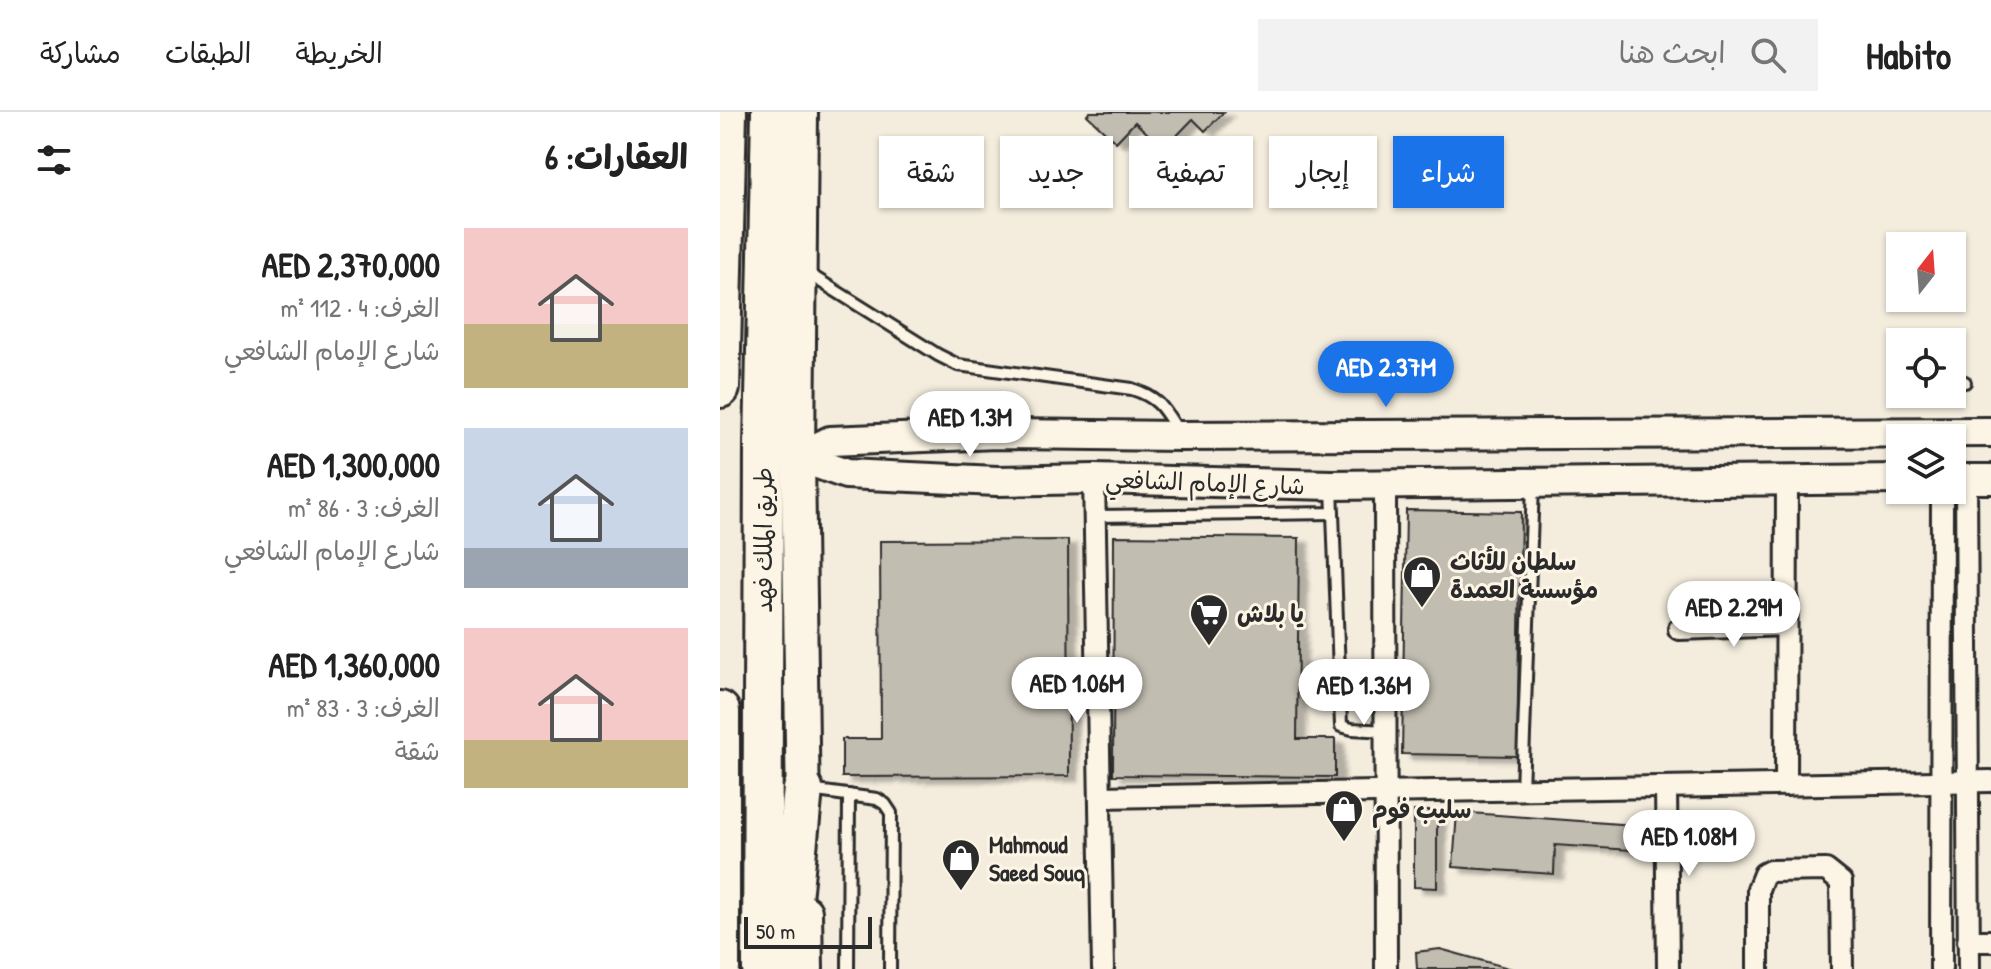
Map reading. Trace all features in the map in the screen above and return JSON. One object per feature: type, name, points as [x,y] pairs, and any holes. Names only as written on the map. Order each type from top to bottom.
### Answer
[{"type":"highway","points":[[720,388],[727,112]]},
{"type":"highway","name":"طريق الملك فهد","points":[[762,969],[781,452],[771,112]]},
{"type":"highway","points":[[720,711],[720,969]]},
{"type":"highway","points":[[785,969],[803,789]]},
{"type":"main road","points":[[801,112],[799,268],[781,452],[803,789],[806,969]]},
{"type":"main road","name":"شارع الإمام الشافعي","points":[[781,452],[830,441],[996,434],[1991,432]]},
{"type":"main road","points":[[996,434],[997,481]]},
{"type":"main road","name":"شارع الإمام الشافعي","points":[[781,452],[846,474],[997,481],[1094,479],[1332,485],[1886,479]]},
{"type":"street","points":[[1094,479],[1103,969]]},
{"type":"street","points":[[1786,785],[1787,481]]},
{"type":"street","points":[[1385,484],[1386,969]]},
{"type":"street","points":[[1941,969],[1942,782],[1961,504]]},
{"type":"street","points":[[1963,504],[1969,969]]},
{"type":"street","points":[[1679,629],[1786,625]]},
{"type":"street","points":[[1100,797],[1991,781]]},
{"type":"street","points":[[1666,787],[1668,969]]},
{"type":"street","points":[[1758,969],[1758,889],[1764,874],[1770,871],[1826,870],[1841,882],[1842,969]]},
{"type":"street","points":[[1968,941],[1991,941]]},
{"type":"lane","points":[[799,268],[958,365],[1132,389],[1148,394],[1160,402],[1180,436]]},
{"type":"lane","points":[[1522,790],[1533,483]]},
{"type":"lane","points":[[1332,485],[1341,726],[1386,731]]},
{"type":"lane","points":[[1096,516],[1333,513]]},
{"type":"lane","points":[[803,789],[877,799],[891,813],[890,969]]},
{"type":"lane","points":[[848,969],[849,795]]},
{"type":"building","points":[[1090,112],[1224,112],[1205,131],[1193,119],[1177,136],[1150,136],[1135,122],[1116,142],[1087,115]]},
{"type":"building","points":[[1406,510],[1521,512],[1517,756],[1402,754]]},
{"type":"building","points":[[1114,536],[1299,538],[1297,739],[1335,739],[1335,777],[1113,775]]},
{"type":"building","points":[[1068,540],[1069,776],[842,777],[842,739],[881,739],[880,541]]},
{"type":"building","points":[[1414,811],[1437,811],[1437,888],[1414,887]]},
{"type":"building","points":[[1457,812],[1633,825],[1631,850],[1555,845],[1554,874],[1453,867]]},
{"type":"building","points":[[1440,949],[1512,969],[1417,969],[1416,952]]},
{"type":"place","name":"سلطان للأثاث مؤسسة العمدة","points":[[1422,609]]},
{"type":"place","name":"يا بلاش","points":[[1209,647]]},
{"type":"place","name":"سليب فوم","points":[[1344,843]]},
{"type":"place","name":"Mahmoud Saeed Souq","points":[[961,892]]}]
